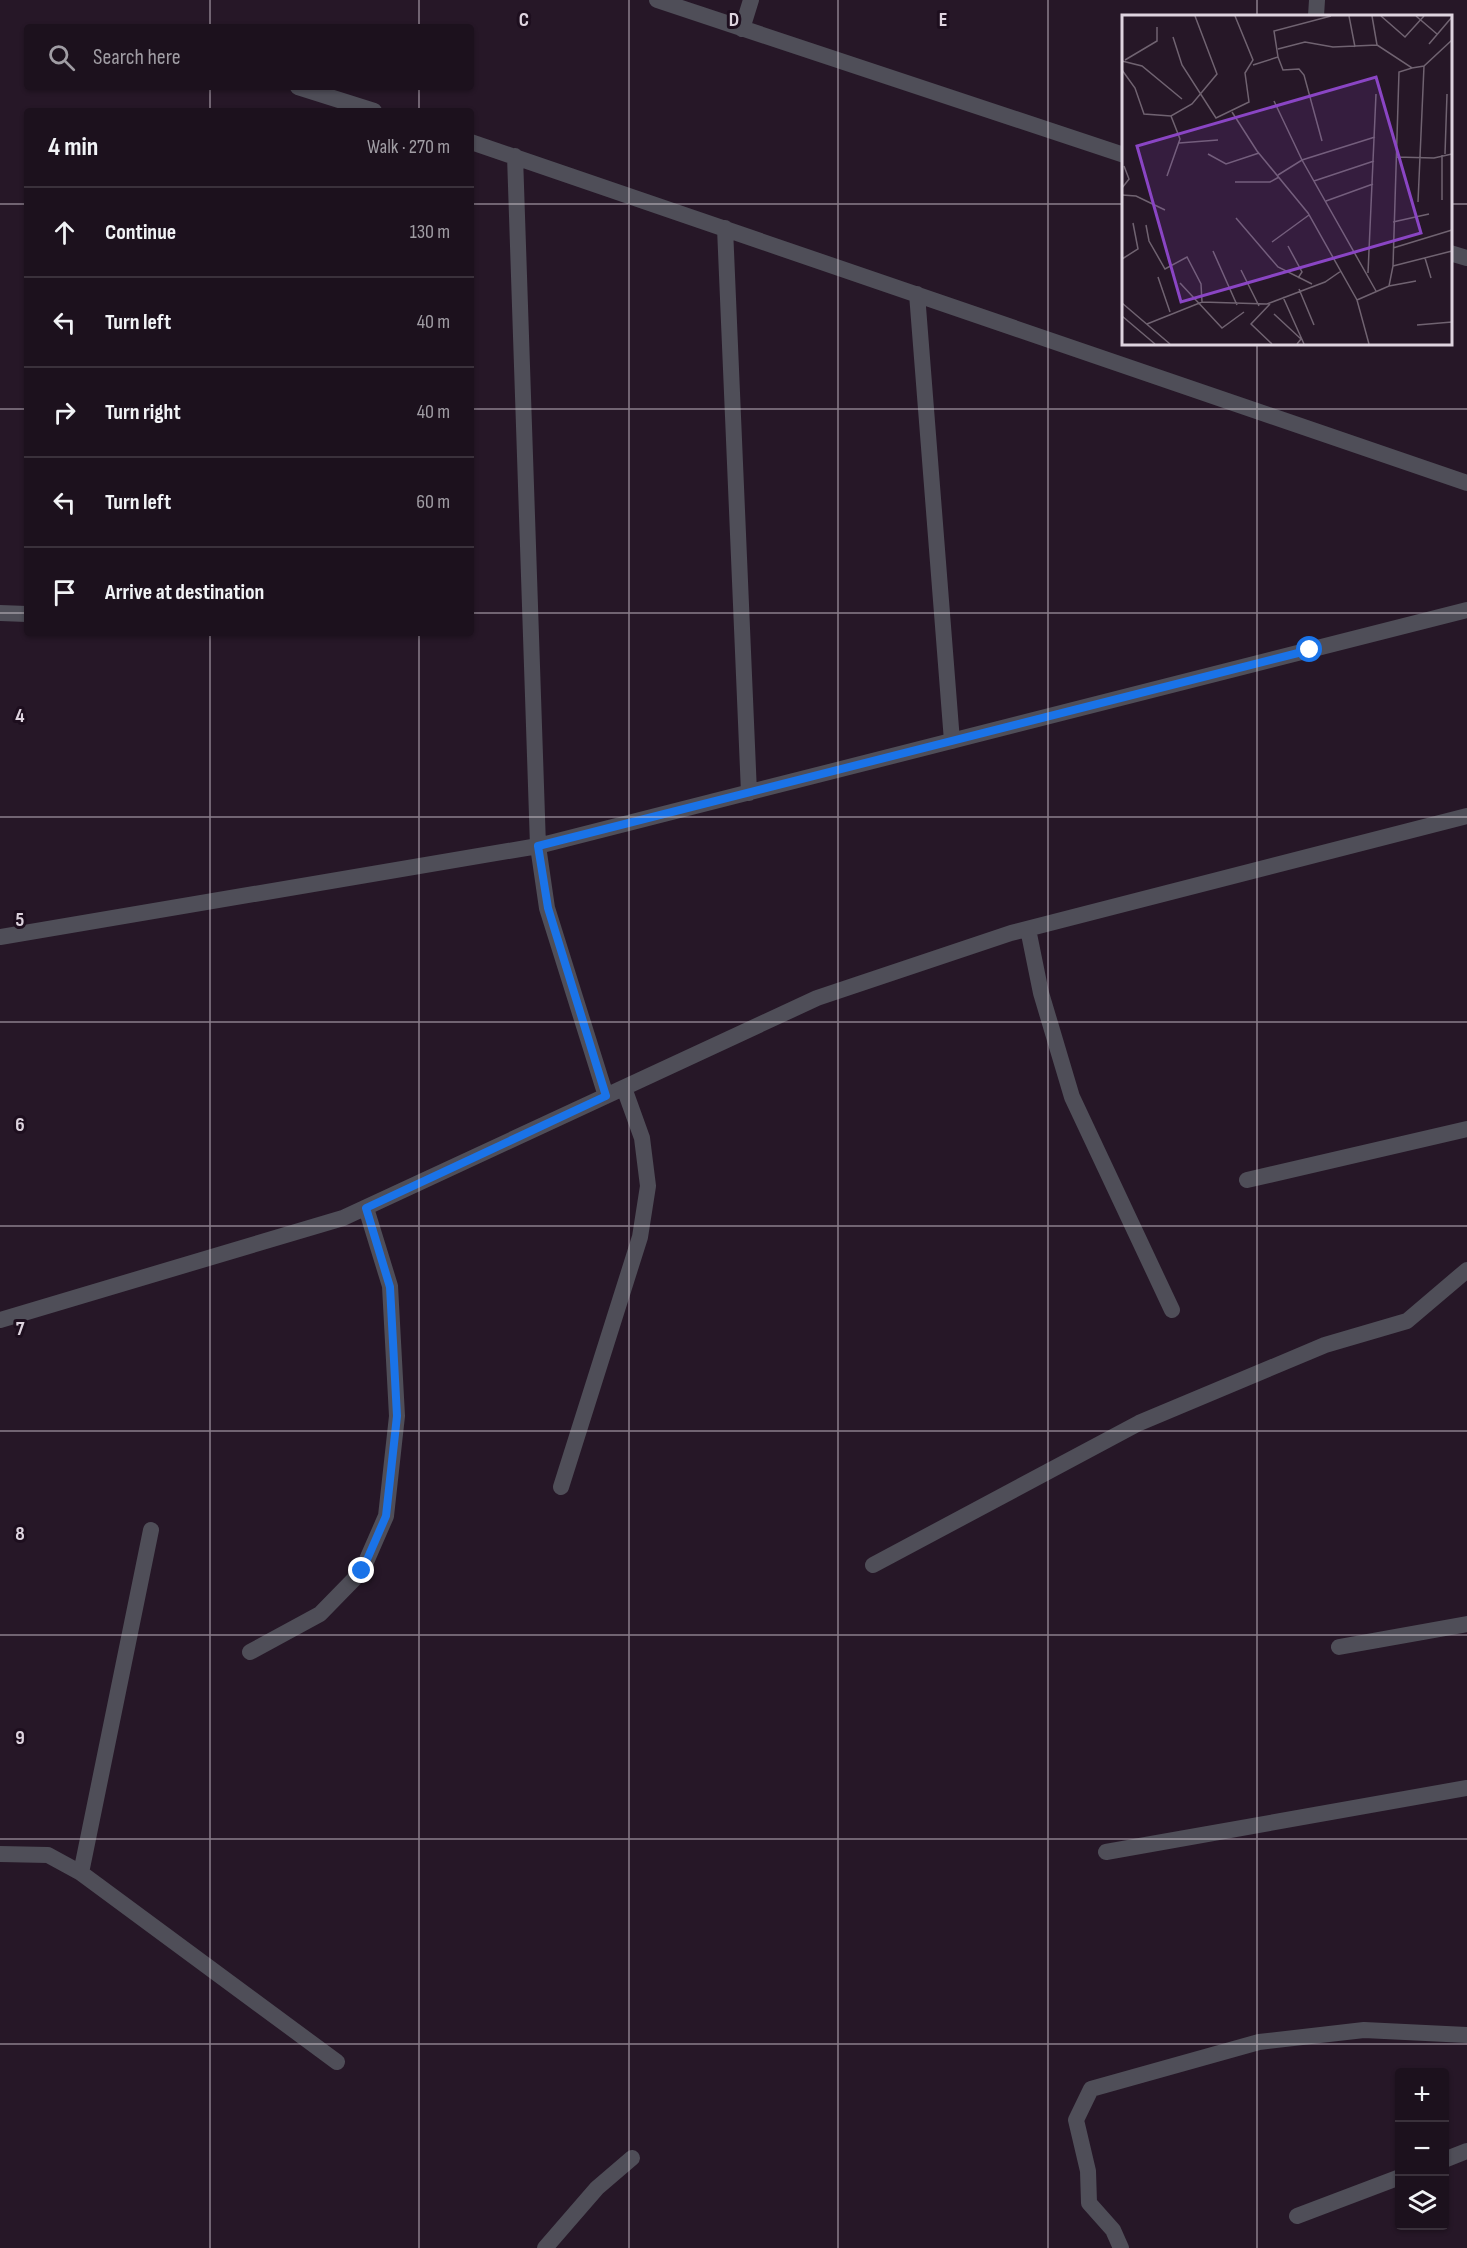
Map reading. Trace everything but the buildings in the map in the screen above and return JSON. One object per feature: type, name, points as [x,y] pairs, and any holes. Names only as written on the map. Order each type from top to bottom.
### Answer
[{"type":"street","points":[[657,0],[1122,154]]},
{"type":"street","points":[[742,29],[751,0]]},
{"type":"street","points":[[1316,15],[1317,0]]},
{"type":"street","points":[[308,90],[364,108]]},
{"type":"street","points":[[474,143],[1467,483]]},
{"type":"street","points":[[515,156],[538,846],[548,908],[606,1096]]},
{"type":"street","points":[[725,228],[749,793]]},
{"type":"street","points":[[1452,254],[1467,258]]},
{"type":"street","points":[[917,294],[952,741]]},
{"type":"street","points":[[0,937],[538,846],[1467,610]]},
{"type":"street","points":[[0,613],[24,614]]},
{"type":"street","points":[[0,1320],[343,1218],[817,998],[1028,928],[1467,816]]},
{"type":"street","points":[[1028,928],[1041,993],[1072,1097],[1172,1310]]},
{"type":"street","points":[[561,1487],[640,1237],[648,1186],[642,1138],[624,1088]]},
{"type":"street","points":[[1247,1180],[1467,1129]]},
{"type":"street","points":[[250,1652],[320,1614],[362,1571],[386,1516],[397,1416],[390,1287],[366,1208]]},
{"type":"street","points":[[873,1565],[1139,1423],[1325,1346],[1407,1321],[1467,1270]]},
{"type":"street","points":[[81,1873],[151,1530]]},
{"type":"street","points":[[1339,1647],[1467,1624]]},
{"type":"street","points":[[1106,1852],[1467,1788]]},
{"type":"street","points":[[0,1854],[48,1855],[81,1873],[337,2062]]},
{"type":"street","points":[[1121,2248],[1113,2230],[1089,2203],[1088,2171],[1076,2120],[1091,2089],[1259,2042],[1364,2030],[1467,2035]]},
{"type":"street","points":[[1449,2158],[1467,2151]]},
{"type":"street","points":[[545,2248],[597,2188],[632,2158]]},
{"type":"street","points":[[1297,2216],[1395,2179]]},
{"type":"route","points":[[362,1571],[386,1516],[397,1416],[390,1287],[366,1208],[606,1096],[548,908],[538,846],[1310,650]]}]
